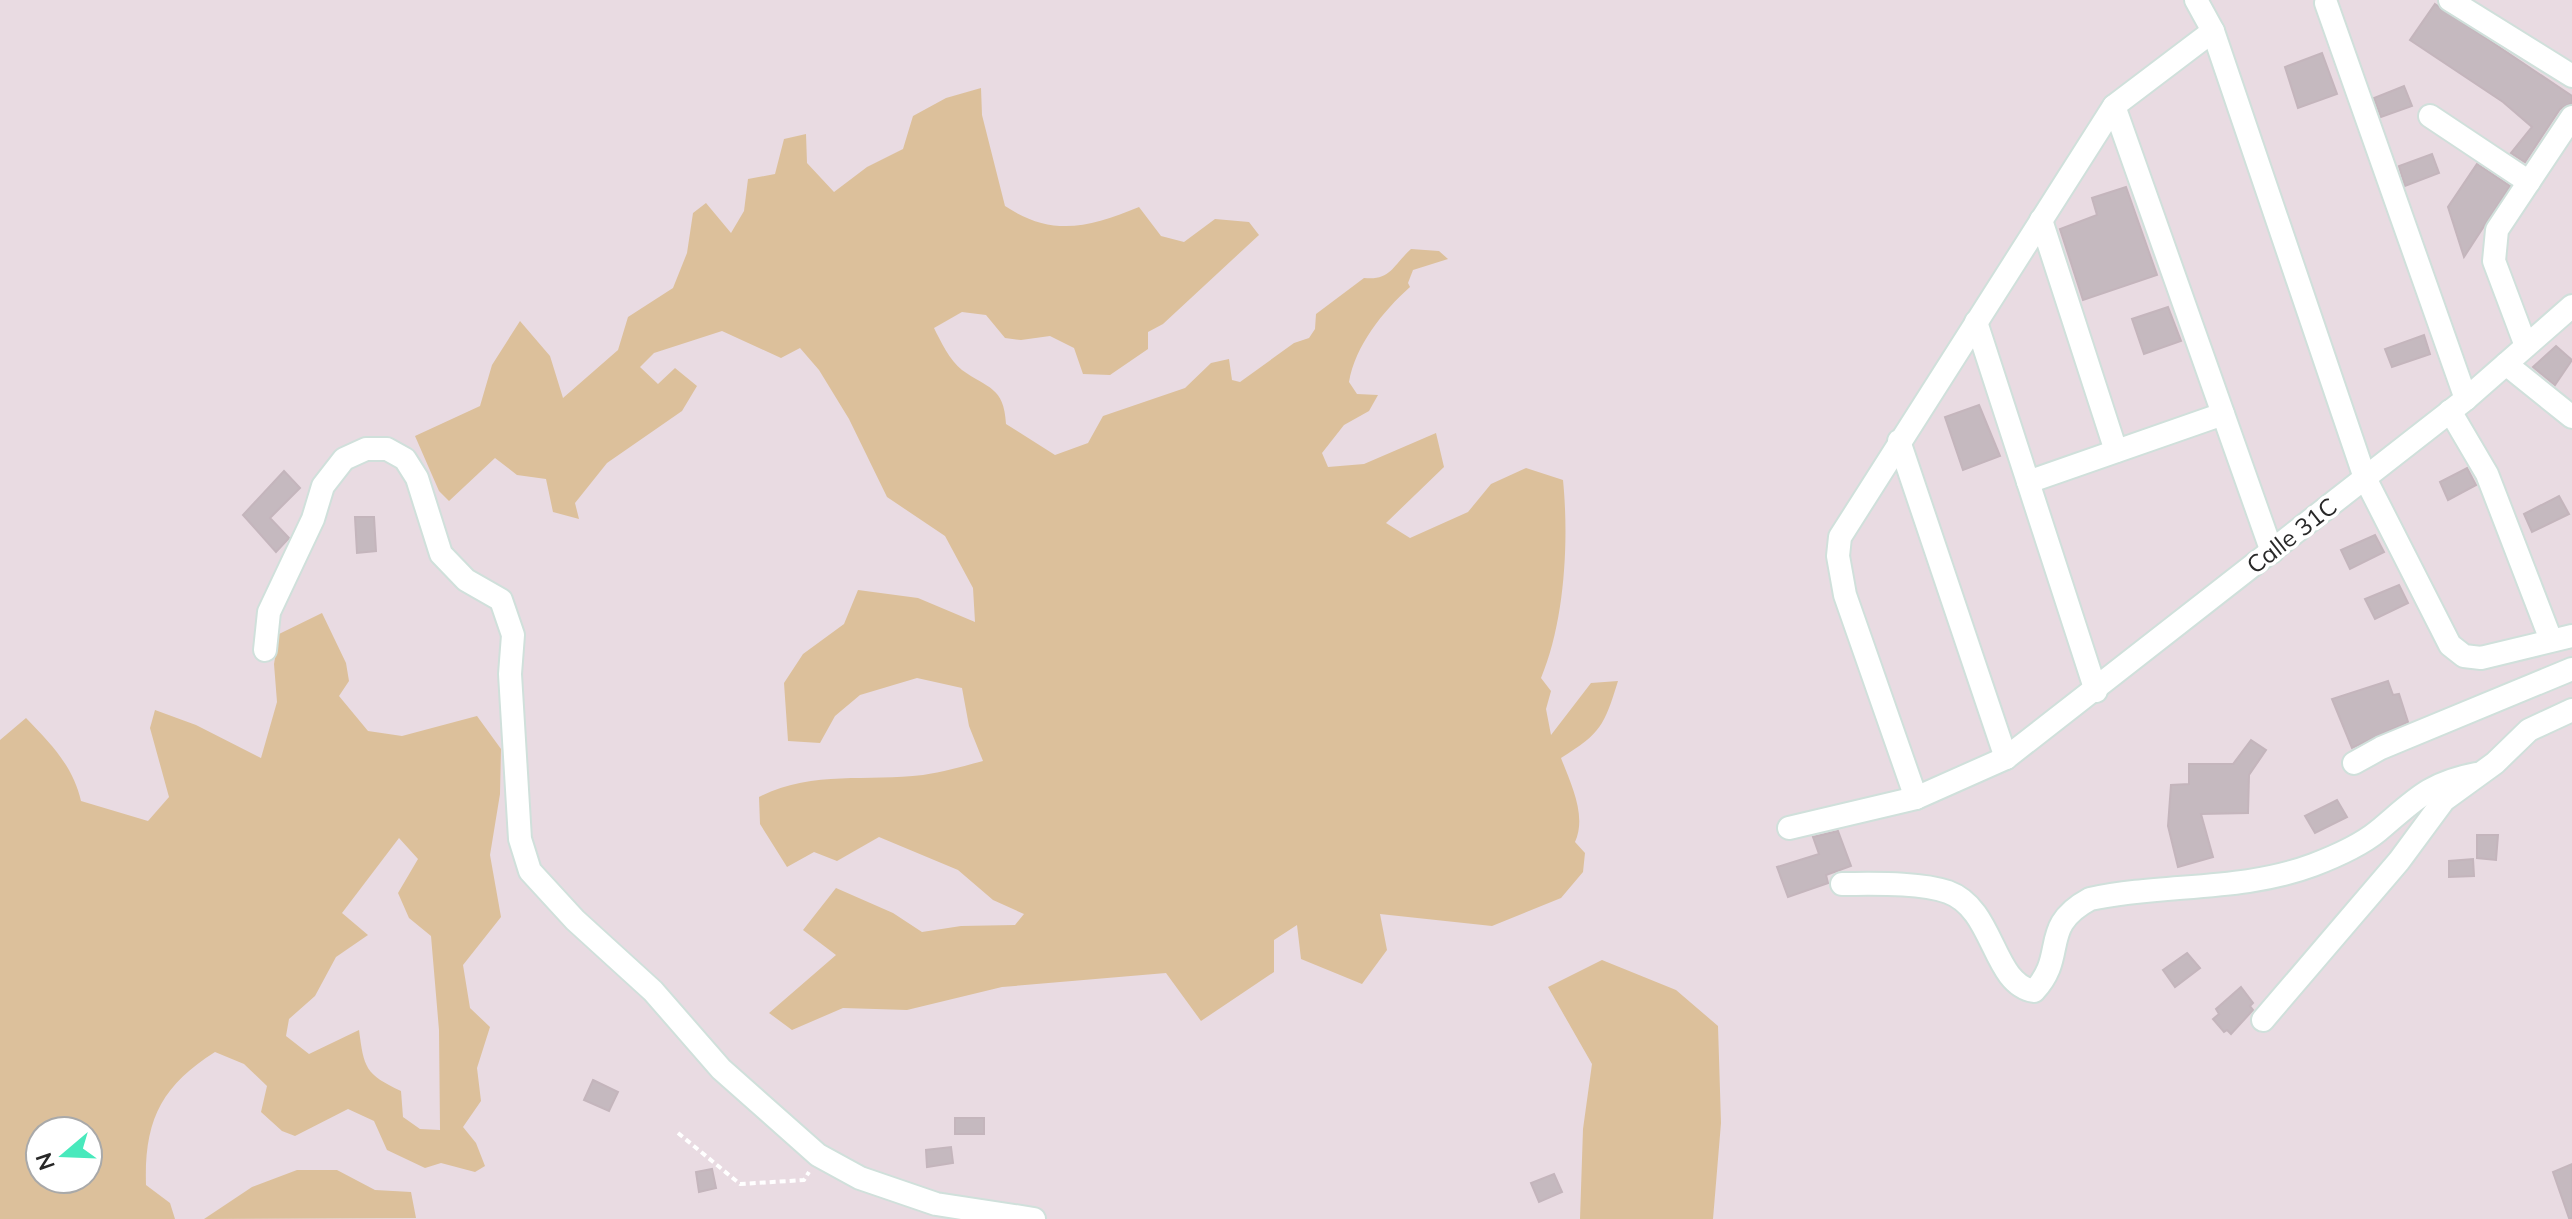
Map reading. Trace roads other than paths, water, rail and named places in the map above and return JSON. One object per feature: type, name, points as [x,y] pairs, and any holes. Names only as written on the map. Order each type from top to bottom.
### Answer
[{"type":"street","points":[[2196,0],[2213,31],[2365,478],[2450,645],[2464,656],[2481,658],[2562,638],[2458,405],[2326,3]]},
{"type":"street","points":[[2450,0],[2572,76]]},
{"type":"street","points":[[1916,798],[1845,595],[1838,556],[1840,537],[2114,106],[2213,31]]},
{"type":"street","points":[[2114,106],[2272,552]]},
{"type":"street","points":[[2430,116],[2529,182]]},
{"type":"street","points":[[2526,346],[2494,261],[2497,230],[2572,117]]},
{"type":"street","points":[[2041,220],[2116,451]]},
{"type":"street","name":"Calle 31C","points":[[1789,828],[1916,798],[2006,758],[2096,691],[2458,405],[2572,306]]},
{"type":"street","points":[[1976,322],[2096,691]]},
{"type":"street","points":[[2506,364],[2572,417]]},
{"type":"street","points":[[2028,482],[2223,414]]},
{"type":"street","points":[[1899,441],[2006,758]]},
{"type":"street","points":[[265,650],[269,612],[313,519],[323,486],[344,459],[366,449],[387,449],[405,459],[417,478],[441,554],[466,580],[501,600],[513,635],[510,674],[520,839],[530,871],[575,920],[653,991],[721,1069],[818,1155],[860,1178],[936,1204],[1034,1219]]},
{"type":"street","points":[[2354,763],[2381,748],[2572,669]]},
{"type":"street","points":[[2263,1020],[2399,861],[2437,809],[2476,774],[2495,763],[2529,730],[2572,710]]},
{"type":"street","points":[[1842,884],[1948,892],[1974,910],[2008,973],[2022,989],[2034,991],[2043,982],[2060,923],[2070,910],[2090,899],[2242,882],[2315,865],[2376,833],[2428,789],[2448,779],[2476,774]]}]
